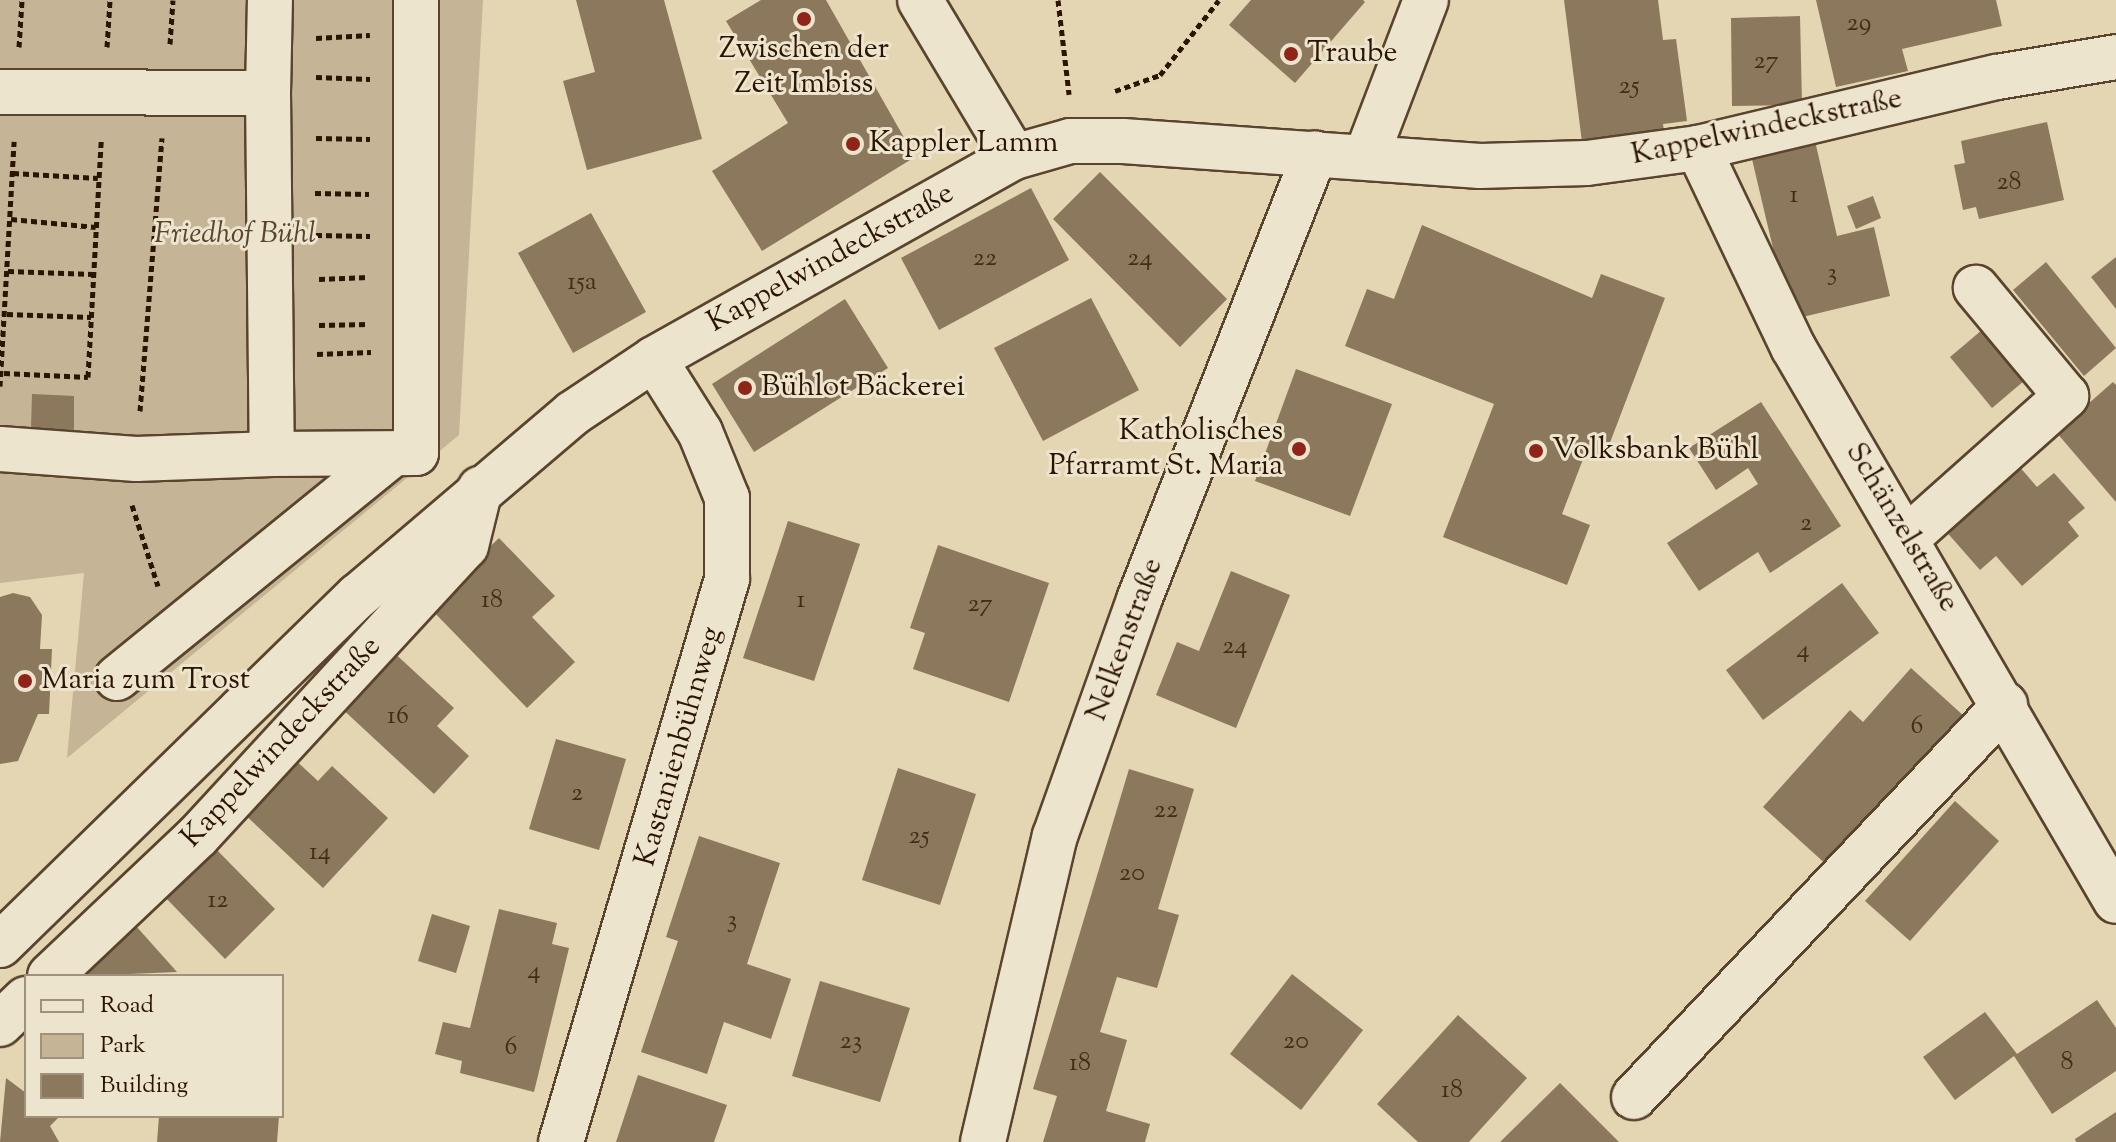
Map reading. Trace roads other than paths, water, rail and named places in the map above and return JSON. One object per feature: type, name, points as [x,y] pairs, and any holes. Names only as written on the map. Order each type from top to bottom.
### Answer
[{"type":"street","points":[[270,0],[268,93],[272,454]]},
{"type":"street","points":[[920,0],[1014,157]]},
{"type":"street","points":[[1366,157],[1426,0]]},
{"type":"street","points":[[0,449],[136,459],[416,453],[416,16]]},
{"type":"street","name":"Kappelwindeckstraße","points":[[0,945],[358,596],[480,489],[654,359],[1070,124],[1315,153],[1556,164],[1698,148],[1997,77],[2116,57]]},
{"type":"street","points":[[7,108],[104,93],[268,93]]},
{"type":"street","name":"Schänzelstraße","points":[[1698,148],[1793,347],[1908,537],[2116,901]]},
{"type":"street","name":"Nelkenstraße","points":[[983,1142],[1055,836],[1139,600],[1315,153]]},
{"type":"street","points":[[1908,537],[2066,396],[1976,288]]},
{"type":"street","name":"Kastanienbühnweg","points":[[561,1142],[727,579],[727,498],[700,432],[654,359]]},
{"type":"street","points":[[117,678],[393,454]]},
{"type":"street","name":"Kappelwindeckstraße","points":[[52,974],[198,836],[466,546],[480,489]]},
{"type":"street","points":[[1634,1097],[2005,705]]},
{"type":"street","points":[[0,1024],[24,1001]]},
{"type":"place","name":"Zwischen der Zeit Imbiss","points":[[804,19]]},
{"type":"place","name":"Traube","points":[[1291,54]]},
{"type":"place","name":"Kappler Lamm","points":[[853,144]]},
{"type":"place","name":"Bühlot Bäckerei","points":[[745,388]]},
{"type":"place","name":"Katholisches Pfarramt St. Maria","points":[[1299,449]]},
{"type":"place","name":"Volksbank Bühl","points":[[1536,451]]},
{"type":"place","name":"Maria zum Trost","points":[[25,681]]},
{"type":"park label","name":"Friedhof Bühl","points":[[235,235]]}]
